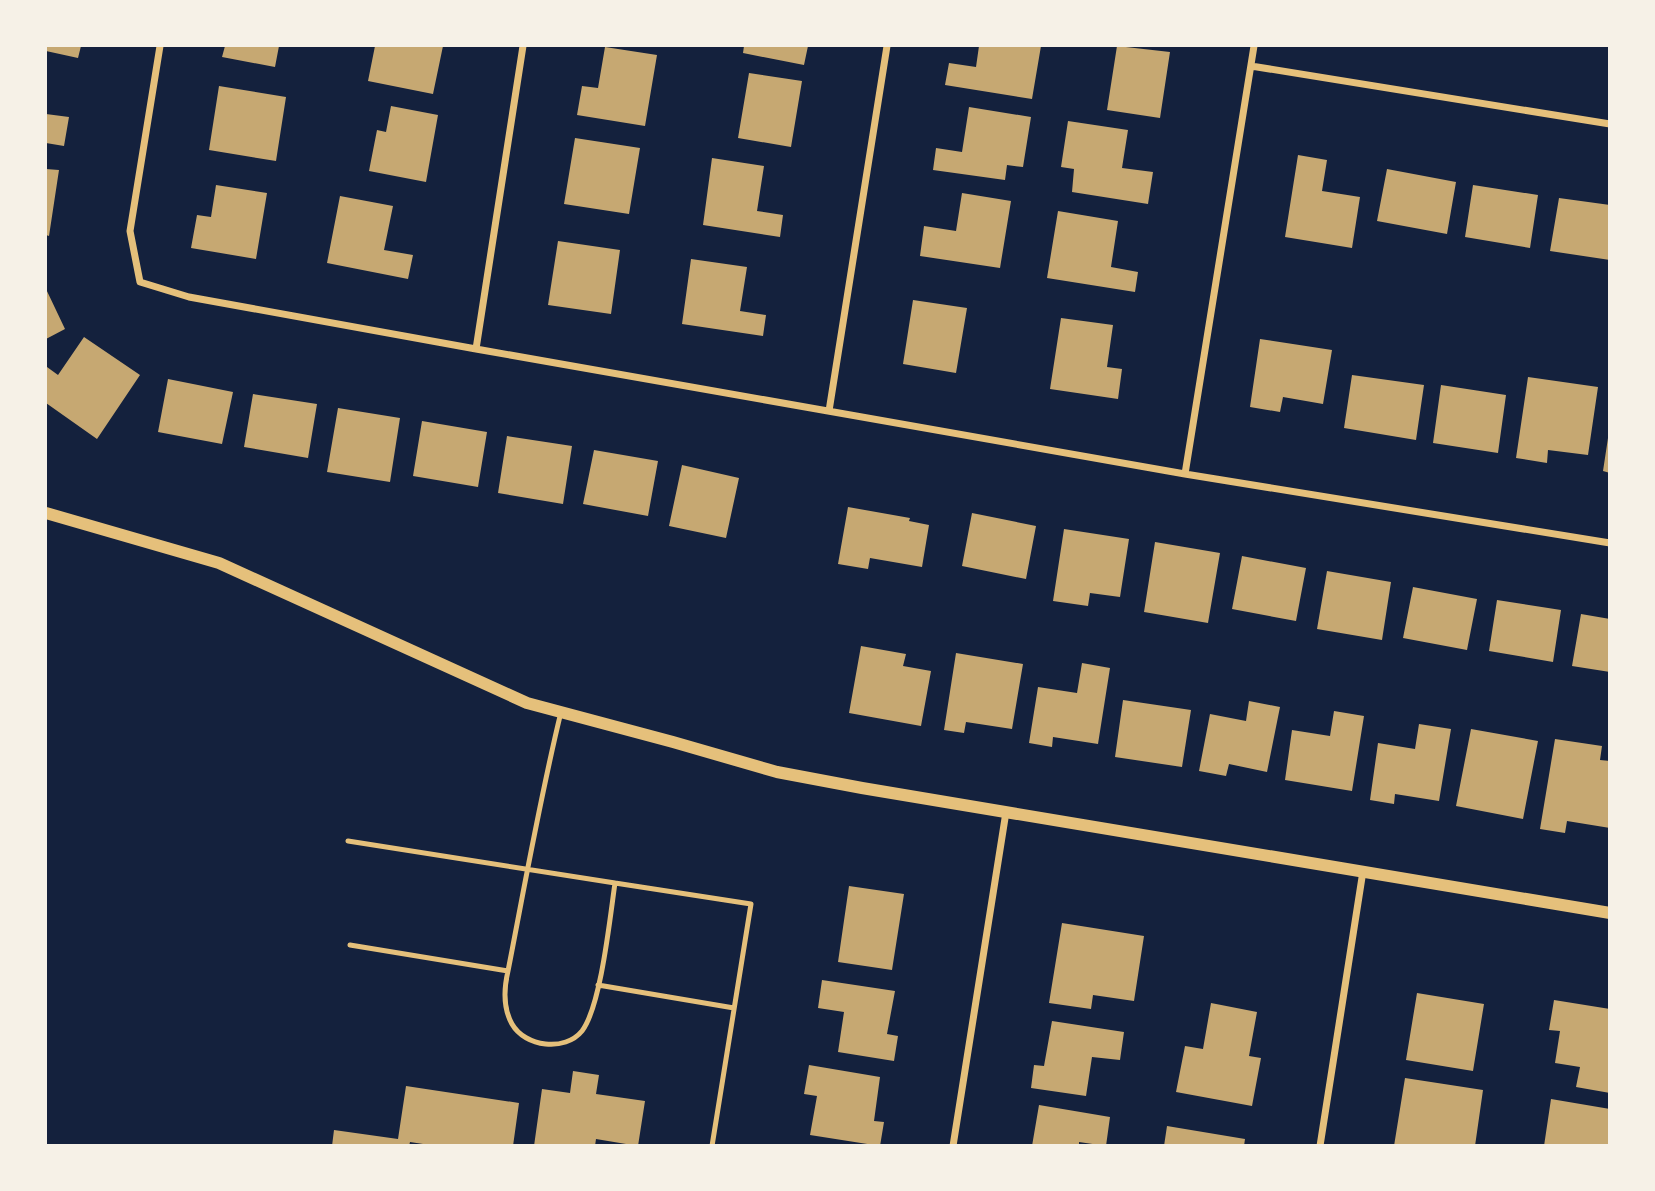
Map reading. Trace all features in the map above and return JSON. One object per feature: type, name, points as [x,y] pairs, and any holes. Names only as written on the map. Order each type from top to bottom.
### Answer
[{"type":"street","points":[[160,46],[130,231],[140,282],[188,297],[476,349],[1185,474],[1609,543]]},
{"type":"street","points":[[476,349],[523,46]]},
{"type":"street","points":[[829,411],[887,46]]},
{"type":"street","points":[[1185,474],[1254,46]]},
{"type":"street","points":[[1251,66],[1609,124]]},
{"type":"street","points":[[46,513],[219,563],[527,703],[777,772],[1609,913]]},
{"type":"street","points":[[953,1146],[1006,812]]},
{"type":"street","points":[[1320,1146],[1363,871]]},
{"type":"lane","points":[[561,712],[541,792],[505,999],[512,1025],[527,1038],[549,1045],[571,1039],[582,1031],[598,985],[615,883]]},
{"type":"lane","points":[[348,841],[751,904],[712,1146]]},
{"type":"lane","points":[[350,945],[508,971]]},
{"type":"lane","points":[[598,985],[734,1008]]},
{"type":"building","points":[[46,46],[81,46],[78,58],[46,51]]},
{"type":"building","points":[[225,46],[279,46],[275,67],[222,57]]},
{"type":"building","points":[[375,46],[443,46],[433,94],[368,81]]},
{"type":"building","points":[[744,46],[808,46],[804,65],[743,53]]},
{"type":"building","points":[[979,46],[1041,46],[1032,99],[945,85],[949,63],[976,67]]},
{"type":"building","points":[[1117,46],[1170,52],[1160,118],[1107,110]]},
{"type":"building","points":[[605,47],[657,55],[645,126],[577,115],[582,86],[598,88]]},
{"type":"building","points":[[749,73],[802,81],[791,147],[738,138]]},
{"type":"building","points":[[219,86],[286,97],[276,161],[209,150]]},
{"type":"building","points":[[391,106],[438,115],[426,182],[369,171],[377,130],[386,132]]},
{"type":"building","points":[[969,107],[1031,117],[1023,167],[1007,165],[1005,180],[933,170],[936,148],[962,152]]},
{"type":"building","points":[[46,114],[69,117],[64,146],[46,143]]},
{"type":"building","points":[[1068,121],[1128,130],[1122,168],[1153,172],[1148,204],[1072,192],[1074,169],[1061,167]]},
{"type":"building","points":[[575,138],[640,148],[629,214],[564,204]]},
{"type":"building","points":[[1298,155],[1327,160],[1322,191],[1360,197],[1352,248],[1285,237]]},
{"type":"building","points":[[712,158],[764,166],[757,211],[783,215],[780,237],[703,225]]},
{"type":"building","points":[[46,169],[59,170],[49,236],[46,235]]},
{"type":"building","points":[[1387,169],[1456,182],[1447,234],[1377,221]]},
{"type":"building","points":[[216,185],[267,193],[256,259],[191,248],[197,215],[211,217]]},
{"type":"building","points":[[1473,185],[1538,195],[1530,248],[1465,237]]},
{"type":"building","points":[[962,193],[1011,201],[1000,268],[920,256],[924,226],[956,231]]},
{"type":"building","points":[[340,196],[393,206],[384,250],[413,255],[408,279],[327,263]]},
{"type":"building","points":[[1559,198],[1610,205],[1610,260],[1550,251]]},
{"type":"building","points":[[1058,211],[1118,221],[1111,267],[1138,272],[1135,292],[1047,278]]},
{"type":"building","points":[[558,241],[620,250],[611,314],[548,305]]},
{"type":"building","points":[[691,259],[747,267],[740,311],[766,315],[763,336],[682,324]]},
{"type":"building","points":[[46,289],[65,329],[46,339]]},
{"type":"building","points":[[913,300],[967,308],[956,373],[903,364]]},
{"type":"building","points":[[1061,318],[1113,325],[1107,367],[1122,369],[1118,399],[1050,389]]},
{"type":"building","points":[[84,337],[140,375],[97,439],[46,403],[47,367],[58,375]]},
{"type":"building","points":[[1260,339],[1332,350],[1323,404],[1283,397],[1280,412],[1250,407]]},
{"type":"building","points":[[1352,375],[1424,385],[1416,440],[1344,428]]},
{"type":"building","points":[[1528,377],[1598,387],[1588,455],[1548,450],[1547,463],[1516,458]]},
{"type":"building","points":[[168,379],[233,392],[222,444],[158,432]]},
{"type":"building","points":[[1441,385],[1506,395],[1498,453],[1433,443]]},
{"type":"building","points":[[253,394],[317,404],[308,458],[244,447]]},
{"type":"building","points":[[338,408],[400,418],[390,482],[327,472]]},
{"type":"building","points":[[422,421],[487,432],[478,487],[413,476]]},
{"type":"building","points":[[507,436],[572,446],[563,504],[498,493]]},
{"type":"building","points":[[1608,438],[1610,439],[1610,473],[1603,471]]},
{"type":"building","points":[[594,450],[658,461],[648,516],[583,504]]},
{"type":"building","points":[[682,465],[739,478],[726,538],[669,526]]},
{"type":"building","points":[[848,507],[910,518],[909,521],[929,525],[922,567],[870,558],[868,569],[838,564]]},
{"type":"building","points":[[972,513],[1036,526],[1026,579],[962,566]]},
{"type":"building","points":[[1064,529],[1129,539],[1120,597],[1090,593],[1088,606],[1053,601]]},
{"type":"building","points":[[1155,542],[1220,553],[1208,623],[1144,612]]},
{"type":"building","points":[[1242,556],[1306,568],[1296,621],[1232,609]]},
{"type":"building","points":[[1327,571],[1391,582],[1382,640],[1317,629]]},
{"type":"building","points":[[1413,587],[1477,599],[1467,650],[1403,638]]},
{"type":"building","points":[[1497,600],[1561,610],[1553,662],[1489,651]]},
{"type":"building","points":[[1581,614],[1610,619],[1610,672],[1572,666]]},
{"type":"building","points":[[861,646],[906,654],[903,666],[931,671],[921,726],[849,713]]},
{"type":"building","points":[[956,653],[1023,664],[1012,729],[966,722],[964,733],[944,730]]},
{"type":"building","points":[[1082,663],[1110,668],[1098,744],[1053,737],[1052,747],[1029,743],[1038,687],[1077,693]]},
{"type":"building","points":[[1123,700],[1191,710],[1182,767],[1115,757]]},
{"type":"building","points":[[1249,701],[1280,707],[1267,772],[1229,764],[1226,776],[1199,771],[1210,714],[1246,721]]},
{"type":"building","points":[[1334,711],[1364,716],[1352,791],[1285,780],[1292,730],[1330,736]]},
{"type":"building","points":[[1419,724],[1451,729],[1439,801],[1395,794],[1394,804],[1370,800],[1378,743],[1415,749]]},
{"type":"building","points":[[1471,729],[1538,741],[1523,819],[1456,806]]},
{"type":"building","points":[[1555,739],[1602,746],[1600,760],[1610,761],[1610,828],[1567,821],[1565,833],[1540,829]]},
{"type":"building","points":[[849,886],[904,894],[892,970],[838,962]]},
{"type":"building","points":[[1062,923],[1144,936],[1134,1001],[1093,995],[1091,1009],[1049,1003]]},
{"type":"building","points":[[822,980],[895,991],[887,1034],[898,1036],[894,1061],[838,1052],[844,1012],[818,1008]]},
{"type":"building","points":[[1417,993],[1484,1004],[1473,1071],[1406,1060]]},
{"type":"building","points":[[1554,1000],[1610,1009],[1610,1093],[1576,1087],[1580,1067],[1555,1063],[1560,1031],[1549,1030]]},
{"type":"building","points":[[1211,1003],[1257,1012],[1249,1056],[1261,1058],[1252,1106],[1176,1092],[1185,1046],[1203,1049]]},
{"type":"building","points":[[1052,1021],[1124,1032],[1120,1060],[1092,1057],[1086,1096],[1031,1088],[1034,1065],[1044,1066]]},
{"type":"building","points":[[809,1065],[880,1077],[874,1121],[884,1122],[880,1146],[810,1135],[817,1096],[804,1094]]},
{"type":"building","points":[[573,1071],[599,1075],[596,1094],[645,1101],[638,1146],[596,1139],[595,1146],[534,1146],[542,1089],[570,1093]]},
{"type":"building","points":[[1405,1078],[1483,1090],[1475,1146],[1394,1146]]},
{"type":"building","points":[[406,1086],[519,1103],[513,1146],[436,1146],[410,1142],[409,1146],[332,1146],[334,1130],[398,1139]]},
{"type":"building","points":[[1551,1099],[1610,1109],[1610,1146],[1544,1146]]},
{"type":"building","points":[[1039,1105],[1110,1117],[1106,1146],[1079,1142],[1079,1146],[1032,1146]]},
{"type":"building","points":[[1167,1126],[1245,1139],[1244,1146],[1164,1146]]}]
